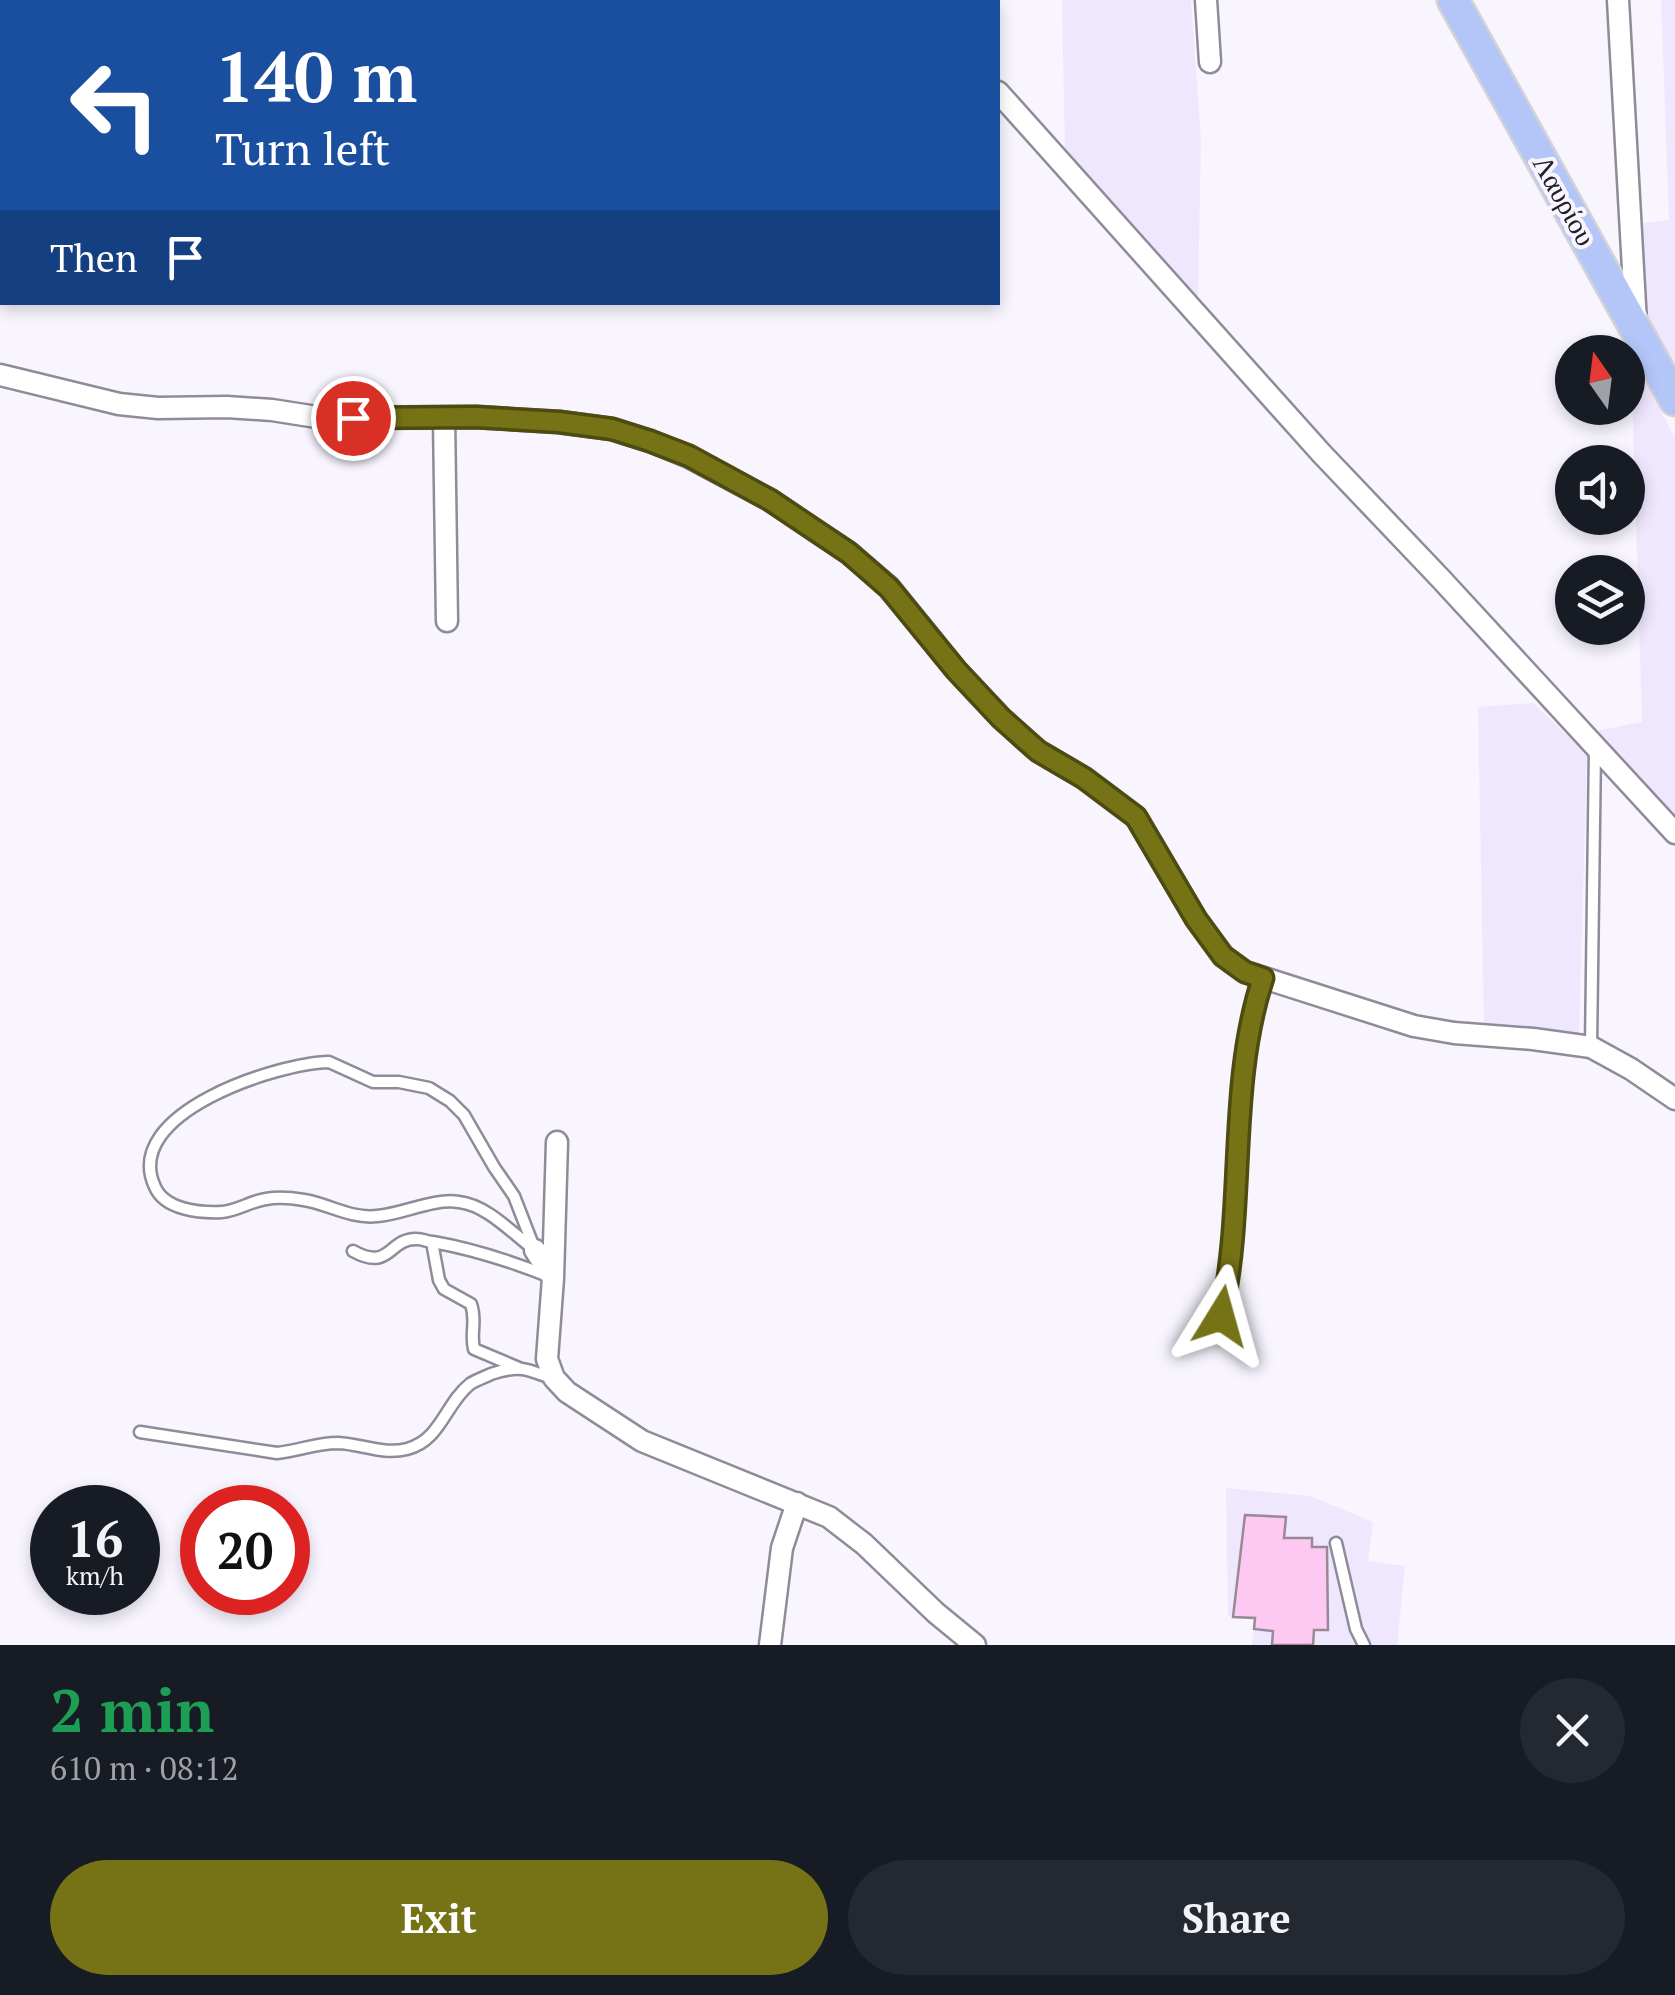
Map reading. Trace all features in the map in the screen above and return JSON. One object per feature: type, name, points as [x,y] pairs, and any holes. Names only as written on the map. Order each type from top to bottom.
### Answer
[{"type":"main road","name":"Λαυρίου","points":[[1453,0],[1675,400]]},
{"type":"street","points":[[1206,0],[1210,62]]},
{"type":"street","points":[[1618,0],[1636,327]]},
{"type":"street","points":[[1000,94],[1322,454],[1675,833]]},
{"type":"street","points":[[0,375],[119,404],[158,408],[227,407],[323,418],[476,417],[559,422],[612,429],[650,441],[721,472],[770,500],[849,553],[889,588],[1001,718],[1038,751],[1084,778],[1136,817],[1196,919],[1223,956],[1245,972],[1414,1026],[1454,1034],[1549,1040],[1591,1047],[1675,1099]]},
{"type":"street","points":[[444,418],[447,621]]},
{"type":"street","points":[[557,1142],[554,1278],[547,1360],[554,1378],[566,1392],[642,1441],[829,1518],[864,1544],[975,1645]]},
{"type":"street","points":[[535,1250],[554,1278]]},
{"type":"street","points":[[770,1645],[782,1548],[797,1503]]},
{"type":"lane","points":[[1591,1047],[1595,746]]},
{"type":"lane","points":[[1216,1332],[1225,1300],[1253,1008],[1263,978]]},
{"type":"lane","points":[[309,1062],[329,1062],[374,1082],[428,1088],[450,1100],[514,1196],[535,1250],[475,1206],[456,1201],[380,1216],[357,1216],[306,1200],[267,1198],[225,1212],[181,1208],[162,1199],[155,1188],[150,1170],[152,1150],[160,1134],[178,1119],[223,1091],[309,1062]]},
{"type":"lane","points":[[352,1252],[376,1259],[400,1243],[416,1238],[472,1249],[554,1278]]},
{"type":"lane","points":[[432,1242],[444,1289],[471,1304],[475,1316],[474,1349],[554,1378]]},
{"type":"lane","points":[[140,1432],[277,1453],[318,1443],[378,1451],[405,1449],[422,1443],[438,1428],[471,1384],[496,1372],[520,1368]]},
{"type":"lane","points":[[1336,1543],[1356,1629],[1364,1645]]},
{"type":"shaded area","points":[[1062,0],[1191,0],[1201,141],[1198,299],[1065,154]]},
{"type":"shaded area","points":[[1661,0],[1675,0],[1675,387],[1641,327],[1635,224],[1669,220]]},
{"type":"shaded area","points":[[1645,383],[1675,438],[1675,825],[1590,732],[1642,722],[1640,645],[1645,645],[1645,555],[1637,555],[1636,535],[1645,535],[1645,445],[1634,445],[1633,425],[1645,425]]},
{"type":"shaded area","points":[[1533,703],[1587,754],[1579,1034],[1484,1028],[1478,707]]},
{"type":"shaded area","points":[[1226,1488],[1310,1496],[1373,1522],[1368,1561],[1405,1566],[1397,1645],[1252,1645],[1255,1618],[1228,1616]]},
{"type":"building","points":[[1245,1515],[1286,1517],[1284,1538],[1312,1538],[1312,1547],[1327,1547],[1328,1630],[1314,1630],[1313,1645],[1272,1645],[1273,1631],[1254,1629],[1255,1618],[1233,1617]]},
{"type":"route","points":[[353,418],[476,417],[612,429],[689,456],[721,472],[849,553],[889,588],[1001,718],[1038,751],[1084,778],[1136,817],[1196,919],[1223,956],[1245,972],[1263,978],[1253,1008],[1247,1054],[1221,1316]]}]
